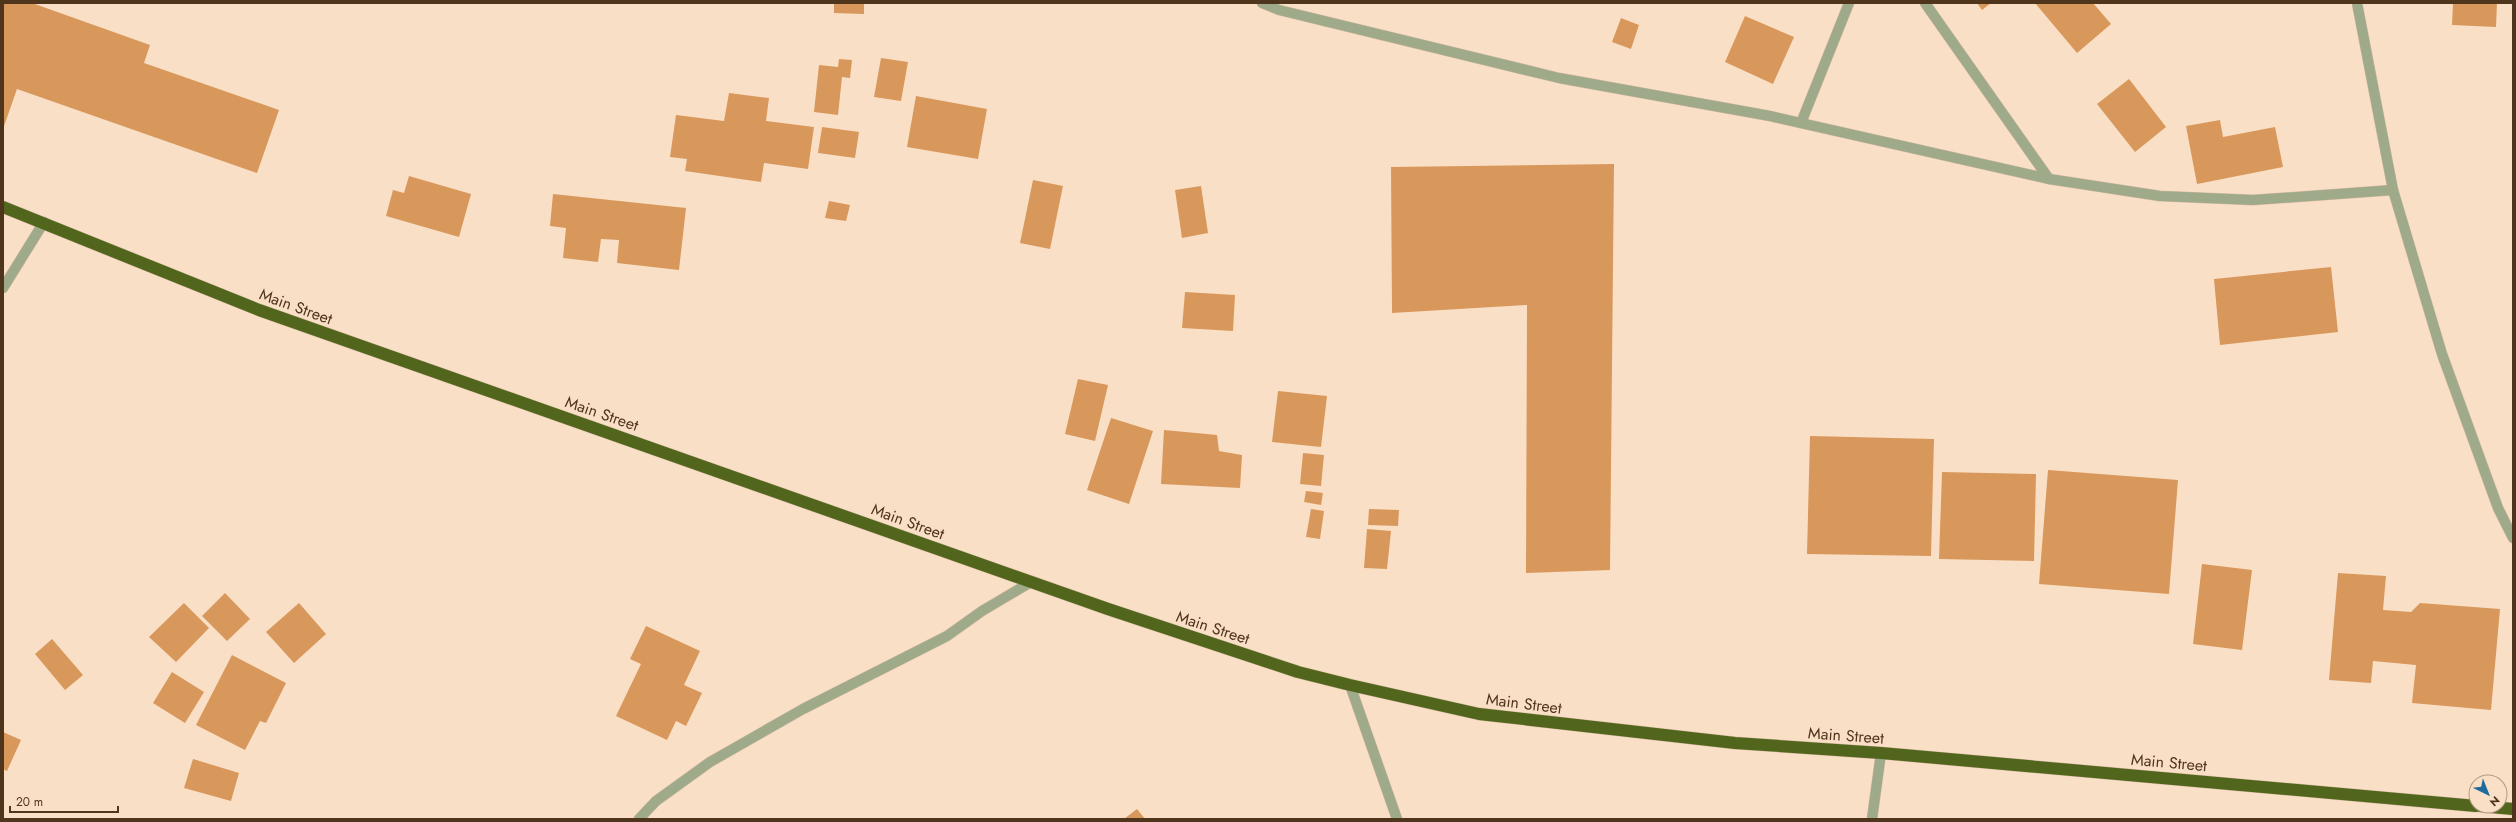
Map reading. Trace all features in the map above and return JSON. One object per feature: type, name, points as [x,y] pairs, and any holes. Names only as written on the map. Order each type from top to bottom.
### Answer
[{"type":"highway","name":"Main Street","points":[[3,207],[44,222],[259,310],[1031,582],[1298,672],[1479,714],[1735,743],[1881,753],[2468,805]]},
{"type":"street","points":[[1262,3],[1279,10],[1559,78],[1801,123],[2049,179],[2160,196],[2253,200],[2393,190]]},
{"type":"street","points":[[1801,123],[1849,3]]},
{"type":"street","points":[[1925,3],[2049,179]]},
{"type":"street","points":[[2357,3],[2393,190],[2442,354],[2498,508],[2513,538]]},
{"type":"street","points":[[3,288],[44,222]]},
{"type":"street","points":[[639,819],[656,801],[710,762],[803,709],[947,636],[982,610],[1031,582]]},
{"type":"street","points":[[1350,684],[1397,819]]},
{"type":"street","points":[[1872,819],[1881,753]]},
{"type":"building","points":[[3,3],[32,3],[150,45],[144,63],[279,110],[257,173],[17,89],[3,129]]},
{"type":"building","points":[[834,3],[864,3],[864,14],[834,13]]},
{"type":"building","points":[[1977,3],[1991,3],[1982,10]]},
{"type":"building","points":[[2035,3],[2093,3],[2111,24],[2077,53]]},
{"type":"building","points":[[2453,3],[2497,3],[2496,27],[2452,25]]},
{"type":"building","points":[[1745,16],[1794,37],[1773,84],[1725,62]]},
{"type":"building","points":[[1621,18],[1639,25],[1631,49],[1612,42]]},
{"type":"building","points":[[881,58],[908,62],[901,101],[874,97]]},
{"type":"building","points":[[839,59],[852,60],[850,78],[842,77],[838,115],[814,112],[819,65],[838,67]]},
{"type":"building","points":[[2129,79],[2166,127],[2135,152],[2097,104]]},
{"type":"building","points":[[729,93],[769,98],[766,121],[814,127],[808,169],[764,163],[761,182],[685,171],[687,159],[670,157],[676,115],[724,121]]},
{"type":"building","points":[[916,96],[987,109],[978,159],[907,147]]},
{"type":"building","points":[[2220,120],[2223,137],[2275,127],[2283,167],[2197,184],[2186,126]]},
{"type":"building","points":[[822,127],[859,132],[855,158],[818,153]]},
{"type":"building","points":[[1614,164],[1610,570],[1526,573],[1527,305],[1392,313],[1391,167]]},
{"type":"building","points":[[409,176],[471,194],[459,237],[386,216],[393,190],[404,193]]},
{"type":"building","points":[[1033,180],[1063,186],[1050,249],[1020,243]]},
{"type":"building","points":[[1201,186],[1208,233],[1182,238],[1175,190]]},
{"type":"building","points":[[553,194],[686,208],[679,270],[617,263],[619,240],[601,239],[598,262],[563,258],[566,228],[550,226]]},
{"type":"building","points":[[829,201],[850,205],[846,221],[825,218]]},
{"type":"building","points":[[2331,267],[2338,332],[2220,345],[2214,279]]},
{"type":"building","points":[[1185,292],[1235,295],[1233,331],[1182,328]]},
{"type":"building","points":[[1078,379],[1108,385],[1095,441],[1065,434]]},
{"type":"building","points":[[1278,391],[1327,396],[1321,447],[1272,442]]},
{"type":"building","points":[[1111,418],[1153,431],[1129,504],[1087,490]]},
{"type":"building","points":[[1164,430],[1217,435],[1219,451],[1242,455],[1240,488],[1161,484]]},
{"type":"building","points":[[1810,436],[1934,439],[1931,556],[1807,554]]},
{"type":"building","points":[[1303,453],[1324,455],[1321,486],[1300,484]]},
{"type":"building","points":[[2048,470],[2178,480],[2169,594],[2039,584]]},
{"type":"building","points":[[1942,472],[2036,474],[2034,561],[1939,559]]},
{"type":"building","points":[[1306,491],[1323,493],[1321,505],[1304,502]]},
{"type":"building","points":[[1311,509],[1324,511],[1320,539],[1306,537]]},
{"type":"building","points":[[1369,509],[1399,510],[1398,526],[1368,525]]},
{"type":"building","points":[[1367,529],[1391,531],[1387,569],[1364,568]]},
{"type":"building","points":[[2202,564],[2252,570],[2242,650],[2193,644]]},
{"type":"building","points":[[2338,573],[2386,576],[2383,610],[2411,612],[2420,603],[2500,609],[2491,710],[2412,703],[2416,665],[2373,661],[2371,683],[2329,680]]},
{"type":"building","points":[[225,593],[250,619],[227,641],[202,616]]},
{"type":"building","points":[[184,603],[209,628],[176,662],[149,637]]},
{"type":"building","points":[[299,603],[326,634],[294,663],[266,632]]},
{"type":"building","points":[[646,626],[700,651],[684,685],[702,693],[686,726],[676,721],[667,740],[616,716],[641,664],[630,659]]},
{"type":"building","points":[[52,639],[83,675],[65,690],[35,654]]},
{"type":"building","points":[[232,655],[286,683],[266,723],[260,721],[245,750],[196,725]]},
{"type":"building","points":[[172,672],[204,692],[185,723],[153,703]]},
{"type":"building","points":[[3,732],[21,740],[7,771],[3,769]]},
{"type":"building","points":[[193,759],[239,773],[231,801],[184,788]]},
{"type":"building","points":[[1137,809],[1145,819],[1124,819]]}]
